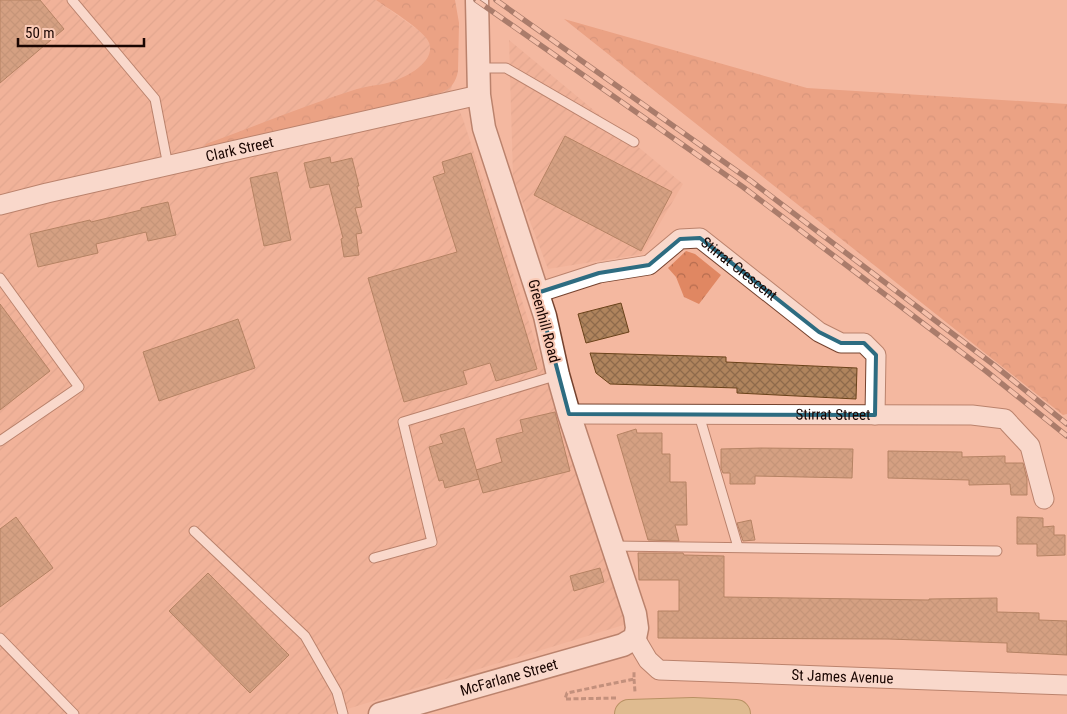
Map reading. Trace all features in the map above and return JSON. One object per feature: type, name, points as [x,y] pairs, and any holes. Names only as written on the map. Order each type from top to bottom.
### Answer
[{"type":"main road","points":[[630,706],[736,714]]},
{"type":"street","name":"Greenhill Road","points":[[477,0],[479,96],[484,128],[494,164],[545,316],[558,375],[570,414],[635,614],[637,628],[635,638]]},
{"type":"street","name":"Clark Street","points":[[0,205],[479,96]]},
{"type":"street","name":"Stirrat Crescent","points":[[537,293],[599,273],[649,265],[680,239],[700,238],[819,332],[841,343],[864,343],[876,355],[875,415]]},
{"type":"street","name":"Stirrat Street","points":[[570,414],[972,415],[1005,418],[1030,446],[1044,499]]},
{"type":"street","name":"St James Avenue","points":[[635,638],[648,660],[659,670],[1067,685]]},
{"type":"street","name":"McFarlane Street","points":[[380,714],[623,645],[635,638]]},
{"type":"lane","points":[[72,0],[155,99],[168,167]]},
{"type":"lane","points":[[478,68],[506,68],[634,142]]},
{"type":"lane","points":[[0,278],[79,387],[0,441]]},
{"type":"lane","points":[[374,558],[432,542],[403,422],[558,375]]},
{"type":"lane","points":[[699,415],[738,547]]},
{"type":"lane","points":[[194,531],[305,636],[337,692],[343,714]]},
{"type":"lane","points":[[613,546],[997,551]]},
{"type":"lane","points":[[0,638],[74,714]]},
{"type":"path","points":[[634,679],[567,693],[565,699],[630,706],[634,679],[635,638]]},
{"type":"highlighted area","points":[[700,238],[819,332],[841,343],[864,343],[876,355],[875,415],[569,414],[537,293],[599,273],[649,265],[680,239]]},
{"type":"shaded area","points":[[0,0],[376,0],[415,28],[451,27],[454,72],[451,91],[463,119],[627,624],[331,714],[0,714]]},
{"type":"shaded area","points":[[509,40],[683,184],[642,254],[548,269],[513,177]]},
{"type":"green space","points":[[376,0],[455,0],[459,23],[458,71],[456,79],[450,87],[440,93],[203,149],[206,144],[319,102],[357,89],[396,80],[421,66],[430,51],[428,40],[416,28]]},
{"type":"green space","points":[[564,19],[807,88],[1067,104],[1067,414],[1063,415]]},
{"type":"green space","points":[[686,251],[695,254],[721,275],[699,304],[684,297],[676,277],[668,268]]},
{"type":"building","points":[[0,0],[40,0],[64,29],[0,83]]},
{"type":"building","points":[[565,136],[672,192],[641,251],[534,195]]},
{"type":"building","points":[[471,153],[537,369],[496,381],[490,363],[463,371],[467,384],[404,402],[368,278],[457,252],[433,177],[445,173],[442,162]]},
{"type":"building","points":[[330,157],[331,163],[352,158],[362,207],[355,208],[362,233],[356,234],[359,255],[344,257],[341,239],[343,238],[329,184],[310,188],[304,163]]},
{"type":"building","points":[[277,172],[291,240],[264,246],[250,178]]},
{"type":"building","points":[[168,202],[176,235],[148,241],[146,232],[96,244],[98,253],[38,267],[30,234],[90,220],[91,222]]},
{"type":"building","points":[[621,303],[629,332],[586,343],[578,314]]},
{"type":"building","points":[[0,304],[50,371],[0,410]]},
{"type":"building","points":[[238,319],[255,368],[159,401],[143,352]]},
{"type":"building","points":[[590,353],[726,357],[726,362],[857,368],[856,399],[737,393],[737,388],[610,384],[596,373]]},
{"type":"building","points":[[555,412],[570,471],[483,493],[476,470],[502,462],[496,439],[523,432],[520,420]]},
{"type":"building","points":[[464,428],[479,479],[445,488],[443,480],[439,481],[429,447],[443,443],[440,435]]},
{"type":"building","points":[[636,429],[637,433],[662,433],[662,454],[670,454],[670,482],[686,482],[687,525],[675,525],[679,541],[648,540],[617,435]]},
{"type":"building","points":[[721,449],[853,449],[852,478],[755,476],[755,484],[730,484],[730,473],[723,473],[721,468]]},
{"type":"building","points":[[888,451],[962,452],[962,457],[1005,456],[1005,463],[1023,463],[1027,479],[1027,495],[1011,495],[1010,484],[969,485],[969,480],[888,478]]},
{"type":"building","points":[[16,517],[53,568],[0,607],[0,529]]},
{"type":"building","points":[[1017,517],[1043,518],[1043,527],[1054,526],[1054,535],[1065,535],[1065,555],[1037,556],[1037,544],[1017,544]]},
{"type":"building","points":[[751,520],[755,540],[743,541],[737,523]]},
{"type":"building","points":[[638,553],[683,553],[684,555],[724,556],[724,597],[929,600],[997,598],[997,612],[1039,613],[1039,620],[1067,621],[1067,655],[1007,652],[1007,643],[888,639],[658,638],[658,611],[679,611],[679,580],[639,580]]},
{"type":"building","points":[[600,568],[604,582],[574,591],[570,576]]},
{"type":"building","points":[[208,573],[289,655],[250,693],[169,611]]},
{"type":"railway","points":[[476,0],[743,187],[986,371],[1067,436]]},
{"type":"railway","points":[[496,0],[751,181],[994,365],[1067,424]]}]
